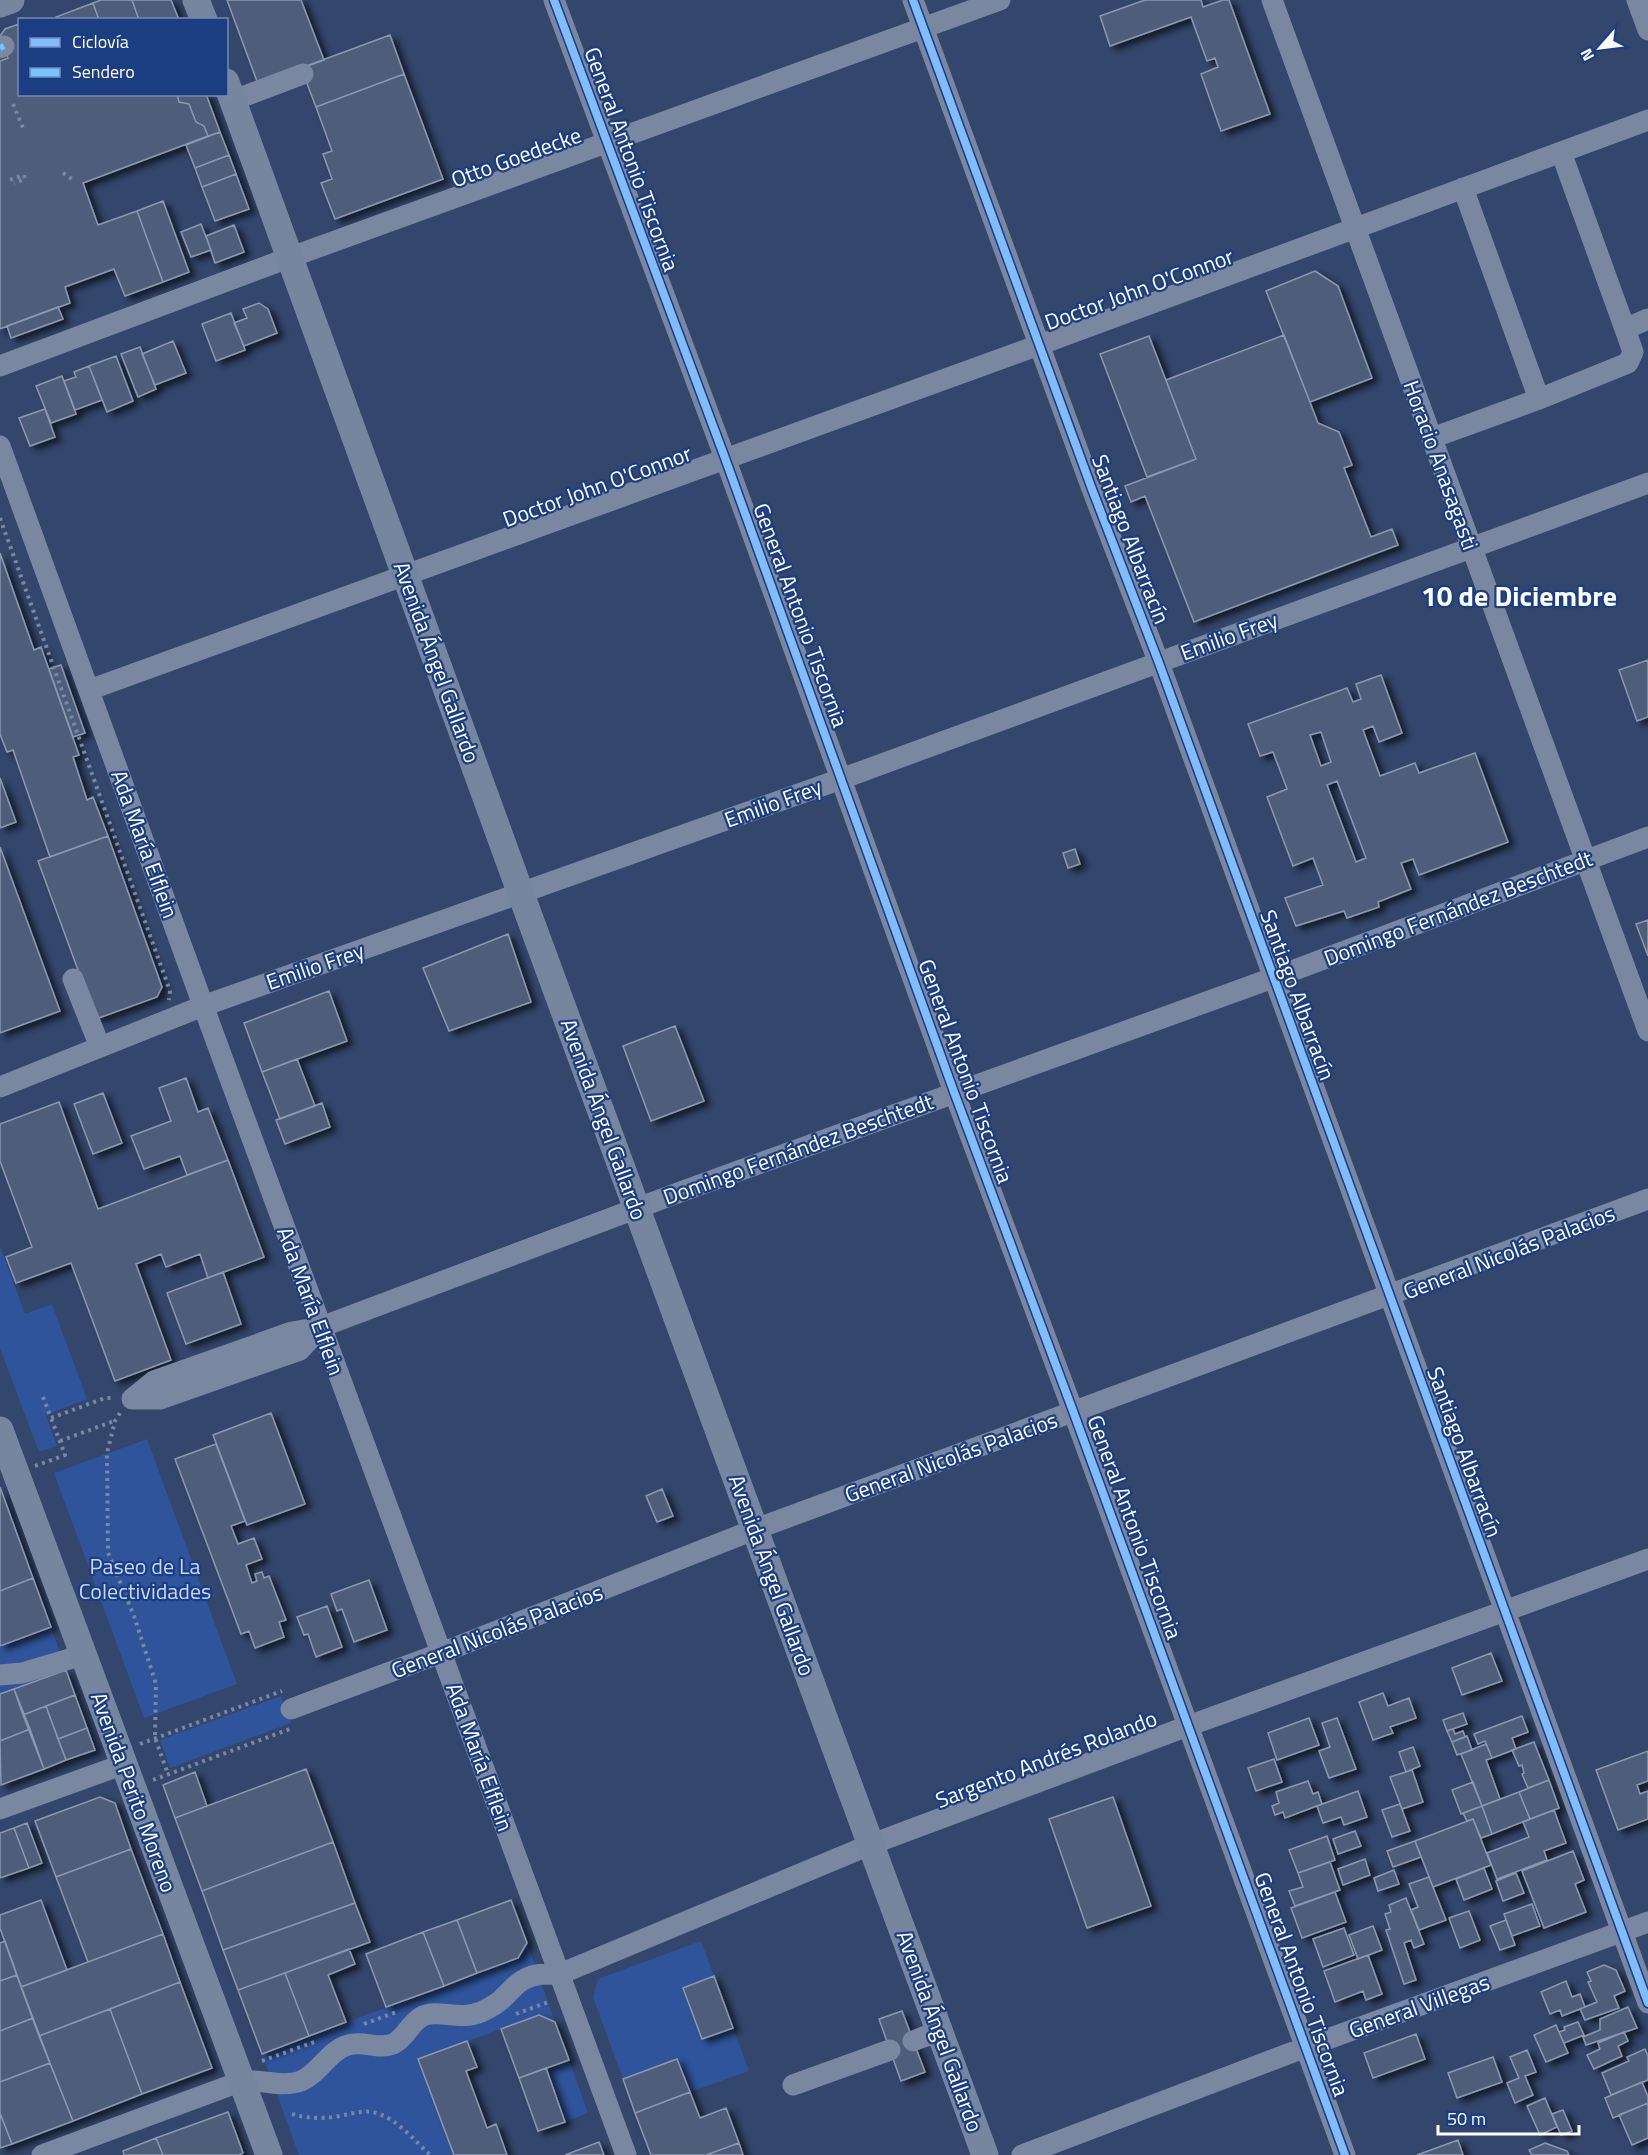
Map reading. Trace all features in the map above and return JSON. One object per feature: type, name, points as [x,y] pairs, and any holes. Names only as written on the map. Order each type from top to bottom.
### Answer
[{"type":"main road","points":[[0,4],[11,0]]},
{"type":"main road","points":[[196,0],[203,18]]},
{"type":"main road","name":"Avenida Ángel Gallardo","points":[[230,91],[521,894],[985,2155]]},
{"type":"main road","name":"Avenida Perito Moreno","points":[[6,1453],[269,2155]]},
{"type":"street","name":"General Antonio Tiscornia","points":[[555,0],[725,458],[954,1092],[1345,2155]]},
{"type":"street","name":"Santiago Albarracín","points":[[913,0],[1039,345],[1159,663],[1648,2003]]},
{"type":"street","name":"Otto Goedecke","points":[[0,366],[291,257],[1000,0]]},
{"type":"street","name":"Horacio Anasagasti","points":[[1272,0],[1648,1031]]},
{"type":"street","points":[[1637,0],[1648,30]]},
{"type":"street","points":[[230,91],[303,74]]},
{"type":"street","name":"Doctor John O'Connor","points":[[89,690],[1039,345],[1648,120]]},
{"type":"street","points":[[1432,438],[1539,399],[1628,363],[1633,352],[1561,152]]},
{"type":"street","points":[[1463,188],[1539,399]]},
{"type":"street","points":[[1625,329],[1648,320]]},
{"type":"street","name":"Ada María Elflein","points":[[0,446],[203,1006],[626,2155]]},
{"type":"street","name":"Emilio Frey","points":[[0,1087],[203,1006],[841,779],[1648,483]]},
{"type":"street","name":"Domingo Fernández Beschtedt","points":[[321,1327],[300,1350],[160,1399],[132,1399],[154,1381],[292,1332],[321,1327],[637,1208],[1273,978],[1648,837]]},
{"type":"street","points":[[73,979],[100,1047]]},
{"type":"street","name":"General Nicolás Palacios","points":[[291,1719],[441,1653],[756,1530],[1648,1199]]},
{"type":"street","name":"Sargento Andrés Rolando","points":[[42,2155],[242,2081],[260,2080],[290,2084],[303,2080],[342,2047],[361,2043],[392,2045],[416,2020],[424,2015],[467,2016],[479,2013],[492,2007],[525,1978],[560,1974],[872,1844],[1648,1558]]},
{"type":"street","points":[[0,1675],[22,1673],[83,1655]]},
{"type":"street","points":[[0,1809],[124,1764]]},
{"type":"street","name":"General Villegas","points":[[1022,2155],[1306,2047],[1648,1922]]},
{"type":"street","points":[[913,2041],[939,2031]]},
{"type":"street","points":[[793,2085],[890,2050]]},
{"type":"path","points":[[13,104],[23,128]]},
{"type":"path","points":[[63,173],[72,179]]},
{"type":"path","points":[[0,518],[170,991],[170,998],[163,1006]]},
{"type":"path","points":[[6,1453],[65,1455],[43,1397]]},
{"type":"path","points":[[51,1418],[105,1398]]},
{"type":"path","points":[[60,1441],[115,1420],[107,1453],[108,1553],[134,1616],[156,1684],[155,1738],[168,1774],[291,1719]]},
{"type":"path","points":[[155,1738],[289,1688]]},
{"type":"path","points":[[292,2114],[322,2118],[359,2112],[379,2113],[397,2125],[430,2155]]},
{"type":"green space","points":[[0,1246],[25,1314],[52,1304],[87,1399],[46,1415],[57,1446],[39,1452],[0,1348]]},
{"type":"green space","name":"Paseo de La Colectividades","points":[[147,1439],[237,1684],[144,1718],[54,1473]]},
{"type":"green space","points":[[51,1627],[66,1670],[0,1694],[0,1646]]},
{"type":"green space","points":[[281,1696],[291,1723],[170,1768],[160,1740]]},
{"type":"green space","points":[[701,1941],[714,1976],[683,1988],[702,2039],[733,2028],[749,2071],[690,2092],[677,2059],[623,2079],[593,1997],[598,1979]]},
{"type":"green space","points":[[527,1943],[555,2022],[539,2015],[419,2059],[454,2155],[299,2155],[262,2054],[518,1958]]},
{"type":"green space","points":[[569,2060],[588,2113],[565,2122],[546,2068]]},
{"type":"building","points":[[101,0],[132,0],[138,18],[98,18],[93,3]]},
{"type":"building","points":[[132,0],[171,0],[178,18],[138,18]]},
{"type":"building","points":[[227,0],[301,0],[324,60],[258,84]]},
{"type":"building","points":[[1145,0],[1201,0],[1203,7],[1229,0],[1270,114],[1221,131],[1201,74],[1218,67],[1215,58],[1207,61],[1191,17],[1110,46],[1100,16]]},
{"type":"building","points":[[93,3],[98,18],[57,18]]},
{"type":"building","points":[[18,24],[18,96],[178,96],[179,102],[189,104],[196,122],[204,126],[208,136],[83,183],[98,225],[137,211],[163,282],[125,296],[114,269],[65,287],[70,303],[0,329],[0,61],[8,58],[0,36],[5,29]]},
{"type":"building","points":[[390,35],[404,74],[316,107],[301,68]]},
{"type":"building","points":[[404,74],[443,179],[335,219],[321,183],[332,179],[323,154],[332,151],[316,107]]},
{"type":"building","points":[[178,96],[207,96],[220,132],[208,136],[204,126],[196,122],[189,104],[179,102]]},
{"type":"building","points":[[220,132],[229,155],[195,168],[186,145]]},
{"type":"building","points":[[229,155],[236,174],[202,187],[195,168]]},
{"type":"building","points":[[236,174],[249,209],[215,221],[202,187]]},
{"type":"building","points":[[163,201],[189,272],[163,282],[137,211]]},
{"type":"building","points":[[201,224],[211,250],[191,257],[181,232]]},
{"type":"building","points":[[234,225],[244,252],[215,263],[206,236]]},
{"type":"building","points":[[1315,271],[1338,286],[1372,378],[1310,402],[1266,291]]},
{"type":"building","points":[[259,303],[268,309],[277,333],[244,346],[234,323],[247,318],[243,309]]},
{"type":"building","points":[[58,307],[63,319],[11,338],[7,326]]},
{"type":"building","points":[[231,313],[245,350],[216,361],[202,324]]},
{"type":"building","points":[[1284,335],[1318,423],[1339,432],[1352,465],[1344,468],[1371,537],[1392,529],[1398,545],[1194,622],[1145,496],[1131,502],[1125,486],[1196,459],[1166,380]]},
{"type":"building","points":[[1149,336],[1196,459],[1147,477],[1100,354]]},
{"type":"building","points":[[173,341],[186,373],[155,385],[142,354]]},
{"type":"building","points":[[140,347],[156,389],[138,397],[121,354]]},
{"type":"building","points":[[116,356],[133,401],[107,412],[89,366]]},
{"type":"building","points":[[89,366],[102,400],[75,410],[64,381],[76,377],[74,372]]},
{"type":"building","points":[[62,376],[76,414],[51,423],[36,386]]},
{"type":"building","points":[[45,409],[55,437],[30,446],[19,418]]},
{"type":"building","points":[[0,553],[34,650],[41,647],[79,755],[73,757],[87,800],[93,797],[108,836],[50,857],[13,750],[7,752],[0,734]]},
{"type":"building","points":[[1648,660],[1648,717],[1637,721],[1619,670]]},
{"type":"building","points":[[61,665],[85,733],[73,737],[49,669]]},
{"type":"building","points":[[1381,675],[1402,733],[1379,742],[1373,726],[1363,730],[1380,776],[1415,763],[1419,773],[1475,753],[1508,842],[1419,875],[1413,859],[1401,863],[1411,889],[1378,902],[1379,907],[1347,918],[1344,911],[1296,926],[1285,898],[1323,885],[1313,858],[1293,866],[1267,797],[1287,789],[1273,752],[1260,756],[1248,724],[1347,688],[1353,702],[1361,699],[1356,684]],"holes":[[[1321,732],[1331,762],[1321,766],[1310,735]],[[1337,781],[1366,858],[1356,862],[1327,785]]]},
{"type":"building","points":[[0,778],[16,822],[0,828]]},
{"type":"building","points":[[108,836],[162,987],[157,997],[96,1019],[38,861]]},
{"type":"building","points":[[0,847],[60,1011],[0,1033]]},
{"type":"building","points":[[1075,849],[1080,864],[1068,868],[1063,853]]},
{"type":"building","points":[[1648,920],[1648,956],[1636,924]]},
{"type":"building","points":[[508,934],[531,1002],[449,1031],[423,968]]},
{"type":"building","points":[[329,991],[347,1041],[262,1072],[244,1023]]},
{"type":"building","points":[[675,1026],[704,1101],[651,1121],[623,1046]]},
{"type":"building","points":[[297,1059],[315,1106],[280,1119],[262,1072]]},
{"type":"building","points":[[186,1078],[198,1112],[208,1108],[228,1160],[187,1175],[180,1156],[144,1169],[131,1136],[171,1121],[159,1088]]},
{"type":"building","points":[[103,1093],[122,1143],[93,1154],[74,1104]]},
{"type":"building","points":[[59,1102],[98,1209],[228,1160],[264,1257],[208,1278],[200,1254],[166,1267],[161,1254],[136,1264],[171,1360],[115,1381],[71,1263],[16,1283],[6,1257],[32,1247],[0,1161],[0,1124]]},
{"type":"building","points":[[322,1103],[330,1127],[285,1144],[276,1120]]},
{"type":"building","points":[[223,1272],[241,1324],[186,1344],[167,1293]]},
{"type":"building","points":[[271,1413],[305,1504],[247,1525],[213,1435]]},
{"type":"building","points":[[216,1444],[245,1521],[231,1526],[238,1544],[254,1538],[262,1559],[246,1565],[252,1583],[257,1581],[255,1574],[262,1572],[264,1578],[269,1576],[286,1620],[279,1622],[284,1637],[255,1648],[249,1631],[241,1634],[175,1459]]},
{"type":"building","points":[[0,1487],[33,1578],[0,1591]]},
{"type":"building","points":[[662,1489],[673,1516],[657,1522],[646,1496]]},
{"type":"building","points":[[33,1578],[51,1627],[0,1646],[0,1591]]},
{"type":"building","points":[[369,1580],[387,1630],[354,1642],[342,1609],[337,1611],[331,1594]]},
{"type":"building","points":[[327,1606],[342,1647],[316,1657],[308,1634],[304,1635],[297,1617]]},
{"type":"building","points":[[1491,1653],[1502,1681],[1462,1695],[1452,1668]]},
{"type":"building","points":[[66,1670],[75,1695],[23,1715],[14,1689]]},
{"type":"building","points":[[14,1689],[30,1729],[0,1741],[0,1694]]},
{"type":"building","points":[[1383,1693],[1388,1706],[1409,1698],[1416,1718],[1390,1727],[1393,1733],[1373,1740],[1359,1702]]},
{"type":"building","points":[[75,1695],[87,1728],[58,1739],[46,1706]]},
{"type":"building","points":[[46,1706],[66,1760],[44,1769],[23,1715]]},
{"type":"building","points":[[1463,1713],[1467,1724],[1447,1731],[1443,1720]]},
{"type":"building","points":[[1522,1716],[1528,1732],[1512,1738],[1516,1749],[1492,1758],[1485,1741],[1478,1744],[1474,1734]]},
{"type":"building","points":[[1309,1718],[1319,1745],[1277,1760],[1268,1733]]},
{"type":"building","points":[[1337,1718],[1356,1769],[1329,1778],[1319,1751],[1330,1747],[1322,1723]]},
{"type":"building","points":[[87,1728],[95,1750],[66,1760],[58,1739]]},
{"type":"building","points":[[30,1729],[44,1769],[1,1785],[0,1741]]},
{"type":"building","points":[[1453,1729],[1455,1734],[1463,1731],[1465,1737],[1452,1742],[1447,1731]]},
{"type":"building","points":[[1467,1736],[1472,1750],[1457,1755],[1452,1742]]},
{"type":"building","points":[[1534,1742],[1549,1780],[1528,1788],[1522,1774],[1524,1773],[1522,1765],[1519,1766],[1512,1750]]},
{"type":"building","points":[[1486,1744],[1492,1758],[1486,1760],[1500,1799],[1482,1806],[1461,1754]]},
{"type":"building","points":[[1413,1747],[1420,1766],[1406,1772],[1399,1752]]},
{"type":"building","points":[[1648,1751],[1648,1781],[1637,1785],[1640,1794],[1648,1791],[1648,1819],[1618,1830],[1596,1770]]},
{"type":"building","points":[[1274,1759],[1282,1782],[1256,1791],[1248,1768]]},
{"type":"building","points":[[306,1769],[333,1842],[202,1891],[175,1818]]},
{"type":"building","points":[[1412,1770],[1423,1802],[1402,1809],[1390,1777]]},
{"type":"building","points":[[195,1772],[207,1806],[175,1818],[163,1785]]},
{"type":"building","points":[[1549,1780],[1559,1808],[1530,1819],[1519,1792]]},
{"type":"building","points":[[1308,1781],[1313,1794],[1318,1792],[1322,1804],[1285,1818],[1283,1812],[1275,1815],[1272,1806],[1279,1803],[1276,1792]]},
{"type":"building","points":[[1473,1782],[1482,1806],[1461,1814],[1452,1790]]},
{"type":"building","points":[[1358,1791],[1367,1817],[1344,1825],[1341,1817],[1323,1823],[1317,1806]]},
{"type":"building","points":[[1519,1792],[1530,1819],[1492,1834],[1482,1806]]},
{"type":"building","points":[[100,1797],[115,1803],[131,1849],[56,1877],[35,1821]]},
{"type":"building","points":[[1113,1797],[1151,1906],[1087,1928],[1049,1819]]},
{"type":"building","points":[[1400,1804],[1410,1831],[1392,1837],[1382,1810]]},
{"type":"building","points":[[1482,1806],[1492,1834],[1481,1838],[1473,1819],[1467,1821],[1463,1813]]},
{"type":"building","points":[[1554,1810],[1566,1843],[1544,1851],[1547,1860],[1497,1879],[1487,1853],[1529,1837],[1523,1822]]},
{"type":"building","points":[[1473,1819],[1491,1865],[1433,1887],[1415,1841]]},
{"type":"building","points":[[27,1823],[42,1863],[29,1868],[14,1828]]},
{"type":"building","points":[[14,1828],[29,1868],[0,1878],[0,1833]]},
{"type":"building","points":[[1355,1831],[1361,1846],[1338,1854],[1333,1839]]},
{"type":"building","points":[[1327,1836],[1335,1860],[1298,1873],[1289,1850]]},
{"type":"building","points":[[1415,1841],[1421,1857],[1393,1867],[1387,1851]]},
{"type":"building","points":[[333,1842],[355,1903],[223,1950],[202,1891]]},
{"type":"building","points":[[131,1849],[163,1934],[88,1962],[56,1877]]},
{"type":"building","points":[[1573,1851],[1584,1880],[1575,1884],[1586,1912],[1544,1928],[1522,1871]]},
{"type":"building","points":[[1365,1859],[1370,1875],[1343,1885],[1338,1869]]},
{"type":"building","points":[[1330,1862],[1340,1890],[1295,1906],[1289,1891],[1303,1887],[1298,1873]]},
{"type":"building","points":[[1484,1868],[1492,1889],[1464,1900],[1456,1879]]},
{"type":"building","points":[[1394,1870],[1399,1884],[1378,1891],[1374,1878]]},
{"type":"building","points":[[1516,1873],[1524,1893],[1503,1901],[1496,1881]]},
{"type":"building","points":[[1429,1877],[1446,1920],[1419,1930],[1411,1910],[1418,1907],[1409,1884]]},
{"type":"building","points":[[1335,1892],[1346,1922],[1302,1938],[1291,1908]]},
{"type":"building","points":[[1406,1898],[1424,1944],[1414,1948],[1411,1940],[1404,1943],[1416,1980],[1404,1984],[1386,1930],[1390,1929],[1385,1914],[1391,1912],[1389,1905]]},
{"type":"building","points":[[41,1900],[67,1970],[21,1987],[0,1928],[0,1915]]},
{"type":"building","points":[[511,1900],[527,1943],[518,1958],[477,1973],[457,1920]]},
{"type":"building","points":[[355,1903],[370,1942],[238,1990],[223,1950]]},
{"type":"building","points":[[1532,1904],[1540,1926],[1512,1936],[1504,1914]]},
{"type":"building","points":[[1469,1911],[1480,1940],[1460,1948],[1449,1918]]},
{"type":"building","points":[[457,1920],[477,1973],[444,1986],[423,1932]]},
{"type":"building","points":[[1506,1920],[1515,1945],[1500,1950],[1490,1926]]},
{"type":"building","points":[[1373,1926],[1382,1950],[1358,1959],[1349,1935]]},
{"type":"building","points":[[1344,1928],[1354,1955],[1323,1967],[1313,1939]]},
{"type":"building","points":[[423,1932],[444,1986],[386,2007],[366,1954]]},
{"type":"building","points":[[163,1934],[180,1982],[39,2036],[21,1987]]},
{"type":"building","points":[[5,1941],[17,1975],[0,1981],[0,1943]]},
{"type":"building","points":[[349,1949],[355,1964],[328,1975],[346,2022],[309,2036],[285,1973]]},
{"type":"building","points":[[1368,1955],[1382,1994],[1366,2000],[1363,1991],[1335,2002],[1324,1971]]},
{"type":"building","points":[[1604,1965],[1616,1970],[1625,1991],[1614,1996],[1619,2008],[1585,2020],[1580,2009],[1597,2002],[1588,1982],[1591,1981],[1587,1972]]},
{"type":"building","points":[[285,1973],[309,2036],[262,2054],[238,1990]]},
{"type":"building","points":[[17,1975],[33,2018],[0,2031],[0,1981]]},
{"type":"building","points":[[714,1976],[733,2028],[702,2039],[683,1988]]},
{"type":"building","points":[[1566,1981],[1572,1997],[1580,1994],[1585,2007],[1562,2016],[1560,2010],[1550,2014],[1541,1992]]},
{"type":"building","points":[[180,1982],[212,2068],[142,2094],[110,2009]]},
{"type":"building","points":[[1628,2007],[1637,2028],[1586,2045],[1583,2037],[1600,2030],[1600,2019]]},
{"type":"building","points":[[110,2009],[142,2094],[73,2121],[39,2036]]},
{"type":"building","points":[[902,2011],[925,2072],[901,2081],[879,2019]]},
{"type":"building","points":[[539,2015],[555,2022],[569,2060],[519,2078],[501,2029]]},
{"type":"building","points":[[33,2018],[50,2063],[0,2082],[0,2031]]},
{"type":"building","points":[[1578,2022],[1584,2035],[1564,2043],[1559,2032],[1565,2030],[1564,2027]]},
{"type":"building","points":[[1556,2025],[1568,2053],[1546,2062],[1534,2035]]},
{"type":"building","points":[[1624,2032],[1628,2041],[1618,2046],[1622,2056],[1594,2069],[1587,2055],[1600,2049],[1598,2043]]},
{"type":"building","points":[[1416,2034],[1425,2059],[1373,2078],[1364,2053]]},
{"type":"building","points":[[467,2041],[477,2067],[466,2071],[487,2128],[496,2124],[507,2155],[454,2155],[418,2059]]},
{"type":"building","points":[[1645,2049],[1648,2056],[1648,2080],[1611,2095],[1602,2073],[1629,2061],[1627,2057]]},
{"type":"building","points":[[1527,2050],[1536,2072],[1525,2076],[1533,2095],[1515,2103],[1507,2083],[1519,2078],[1510,2057]]},
{"type":"building","points":[[1493,2057],[1502,2082],[1457,2098],[1448,2073]]},
{"type":"building","points":[[677,2059],[690,2092],[635,2113],[623,2079]]},
{"type":"building","points":[[50,2063],[73,2121],[12,2144],[0,2113],[0,2082]]},
{"type":"building","points":[[546,2068],[565,2122],[538,2131],[519,2078]]},
{"type":"building","points":[[1642,2082],[1648,2103],[1613,2118],[1605,2098]]},
{"type":"building","points":[[690,2092],[700,2118],[726,2108],[739,2143],[706,2155],[651,2155],[635,2113]]},
{"type":"building","points":[[1545,2098],[1557,2127],[1540,2135],[1527,2106]]},
{"type":"building","points":[[1648,2103],[1648,2138],[1632,2145],[1619,2115]]},
{"type":"building","points":[[1563,2110],[1572,2131],[1561,2135],[1552,2114]]},
{"type":"building","points":[[228,2112],[243,2153],[239,2155],[163,2155],[156,2138]]},
{"type":"building","points":[[0,2113],[12,2144],[0,2148]]},
{"type":"building","points":[[156,2138],[163,2155],[124,2155],[123,2151]]},
{"type":"building","points":[[1458,2140],[1463,2155],[1417,2155]]},
{"type":"building","points":[[599,2142],[604,2155],[565,2155]]},
{"type":"building","points":[[739,2143],[743,2155],[706,2155]]},
{"type":"building","points":[[1545,2143],[1567,2151],[1569,2155],[1532,2155],[1529,2150]]},
{"type":"marked path","points":[[0,48],[4,46]]},
{"type":"cycle path","points":[[554,0],[725,458],[954,1092],[1345,2155]]},
{"type":"cycle path","points":[[913,0],[1092,489],[1159,663],[1648,2003]]},
{"type":"district","name":"10 de Diciembre","points":[[1519,596]]}]
